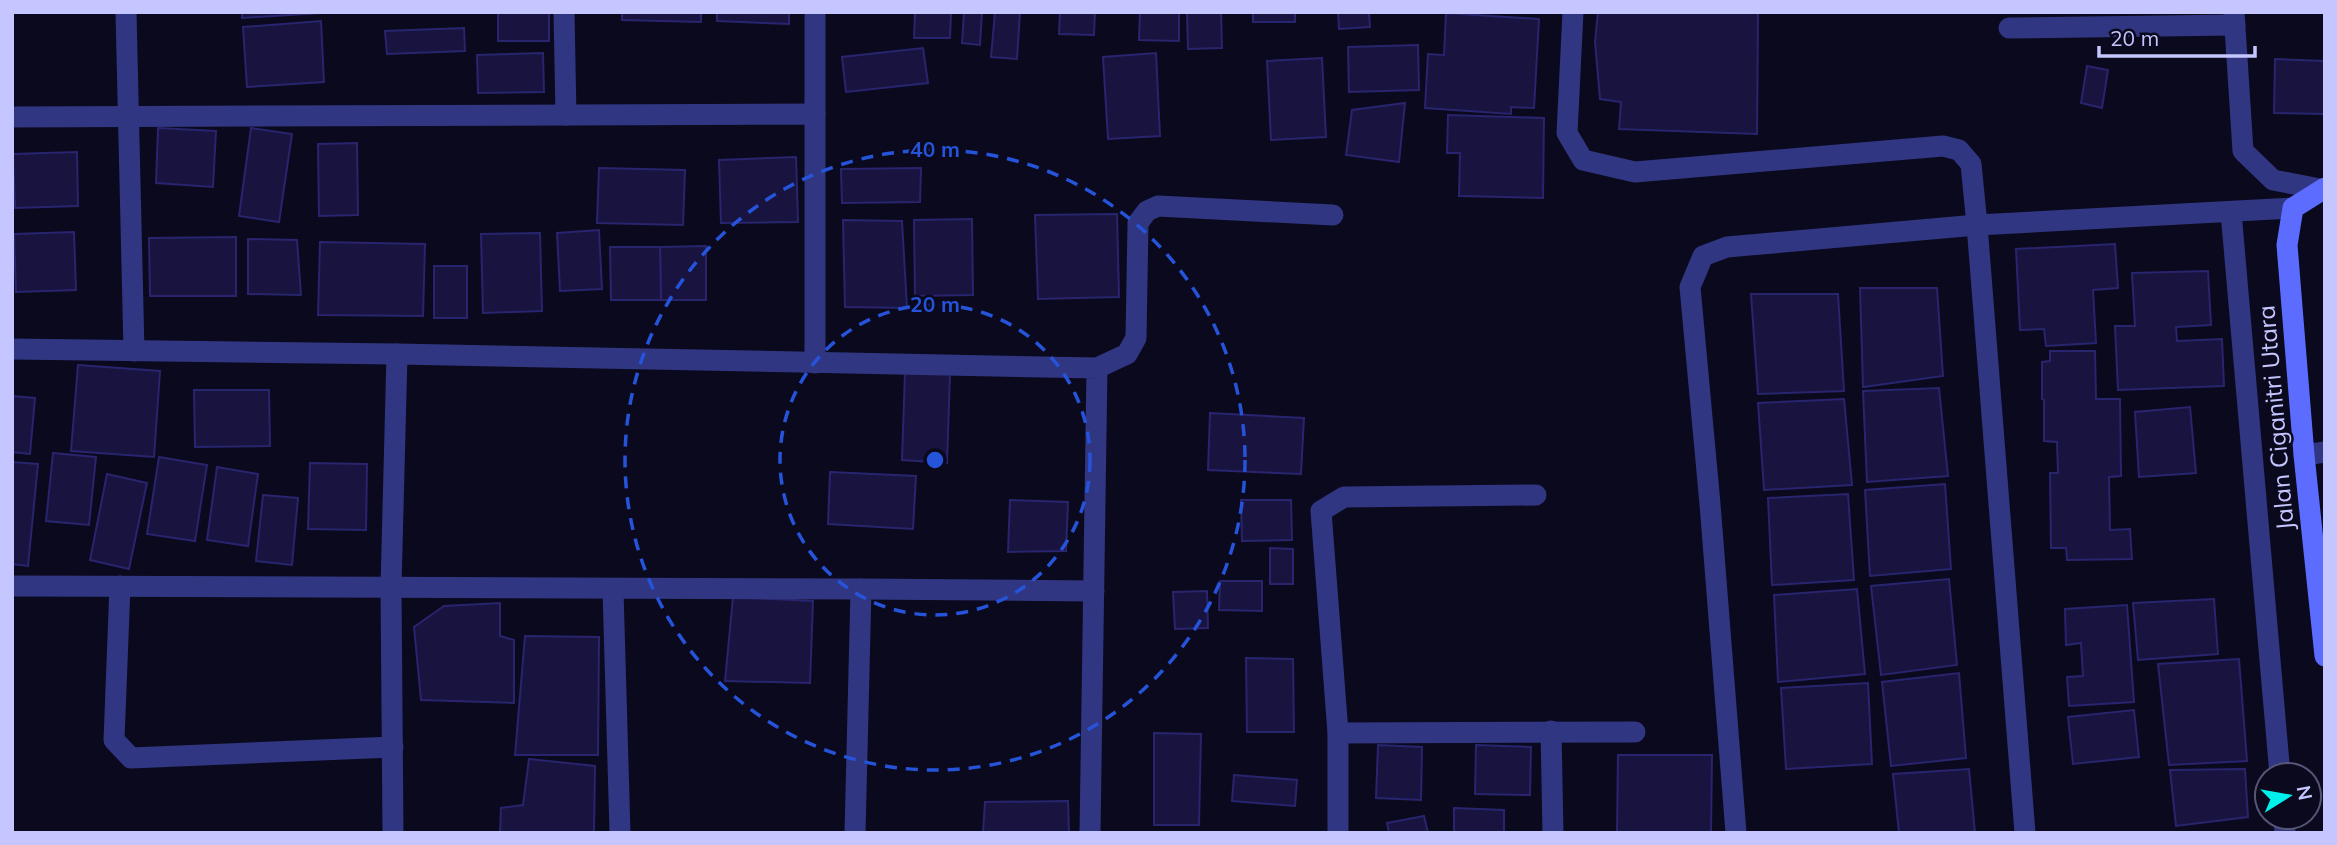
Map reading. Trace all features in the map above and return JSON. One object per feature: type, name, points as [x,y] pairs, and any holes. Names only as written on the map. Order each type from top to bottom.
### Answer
[{"type":"street","points":[[126,12],[134,351]]},
{"type":"street","points":[[564,12],[566,115]]},
{"type":"street","points":[[814,12],[815,363]]},
{"type":"street","points":[[1573,12],[1567,133],[1583,160],[1635,172],[1943,146],[1959,150],[1971,164],[2025,833]]},
{"type":"street","points":[[2009,28],[2234,19],[2243,151],[2273,180],[2322,188]]},
{"type":"street","points":[[12,117],[815,114]]},
{"type":"street","points":[[1736,833],[1690,287],[1703,256],[1727,247],[1977,225],[2293,208],[2322,188]]},
{"type":"street","points":[[12,348],[1097,368],[1127,354],[1136,338],[1138,223],[1147,211],[1158,206],[1333,215]]},
{"type":"street","name":"Jalan Ciganitri Utara","points":[[2293,208],[2287,245],[2314,453],[2325,656]]},
{"type":"street","points":[[2231,212],[2279,761]]},
{"type":"street","points":[[394,833],[391,587],[397,354]]},
{"type":"street","points":[[1090,833],[1097,368]]},
{"type":"street","points":[[1338,833],[1338,733],[1321,511],[1344,497],[1536,495]]},
{"type":"street","points":[[12,586],[1094,591]]},
{"type":"street","points":[[120,586],[114,740],[131,758],[393,747]]},
{"type":"street","points":[[855,833],[861,589]]},
{"type":"street","points":[[612,590],[620,833]]},
{"type":"street","points":[[1551,731],[1553,833]]},
{"type":"street","points":[[1338,733],[1635,732]]},
{"type":"building","points":[[242,12],[321,12],[321,13],[242,18]]},
{"type":"building","points":[[498,12],[549,12],[549,41],[498,41]]},
{"type":"building","points":[[622,12],[701,12],[701,22],[622,20]]},
{"type":"building","points":[[717,12],[789,12],[789,24],[717,21]]},
{"type":"building","points":[[915,12],[951,12],[950,38],[914,38]]},
{"type":"building","points":[[964,12],[982,12],[980,45],[962,43]]},
{"type":"building","points":[[995,12],[1020,12],[1017,59],[991,57]]},
{"type":"building","points":[[1060,12],[1095,12],[1094,35],[1059,34]]},
{"type":"building","points":[[1140,12],[1179,12],[1179,41],[1139,40]]},
{"type":"building","points":[[1187,12],[1221,12],[1222,48],[1188,49]]},
{"type":"building","points":[[1253,12],[1295,12],[1295,22],[1253,22]]},
{"type":"building","points":[[1338,12],[1369,12],[1370,27],[1339,29]]},
{"type":"building","points":[[1598,12],[1758,12],[1757,134],[1619,129],[1621,102],[1600,99],[1595,42]]},
{"type":"building","points":[[1446,13],[1539,19],[1534,108],[1511,107],[1511,114],[1425,108],[1428,54],[1444,55]]},
{"type":"building","points":[[321,21],[324,82],[247,87],[243,27]]},
{"type":"building","points":[[464,28],[465,51],[387,54],[385,31]]},
{"type":"building","points":[[1418,45],[1419,90],[1349,92],[1348,47]]},
{"type":"building","points":[[923,48],[928,83],[846,92],[842,57]]},
{"type":"building","points":[[543,53],[544,92],[478,93],[477,55]]},
{"type":"building","points":[[1156,53],[1160,136],[1108,139],[1103,57]]},
{"type":"building","points":[[1322,58],[1326,137],[1271,140],[1267,61]]},
{"type":"building","points":[[2275,59],[2325,61],[2325,114],[2274,113]]},
{"type":"building","points":[[2087,66],[2108,70],[2102,108],[2081,103]]},
{"type":"building","points":[[1405,103],[1399,162],[1346,155],[1352,110]]},
{"type":"building","points":[[1448,115],[1544,118],[1543,198],[1459,196],[1460,153],[1447,153]]},
{"type":"building","points":[[158,128],[216,131],[213,187],[156,183]]},
{"type":"building","points":[[251,128],[292,134],[279,222],[239,216]]},
{"type":"building","points":[[357,143],[358,215],[319,216],[318,144]]},
{"type":"building","points":[[77,152],[78,206],[15,208],[13,154]]},
{"type":"building","points":[[796,157],[798,222],[721,223],[719,160]]},
{"type":"building","points":[[599,168],[685,170],[683,225],[597,223]]},
{"type":"building","points":[[921,168],[920,202],[842,203],[841,169]]},
{"type":"building","points":[[1117,214],[1119,297],[1038,299],[1035,215]]},
{"type":"building","points":[[972,219],[973,295],[915,296],[914,220]]},
{"type":"building","points":[[843,220],[902,221],[907,308],[845,307]]},
{"type":"building","points":[[599,230],[602,289],[560,291],[557,233]]},
{"type":"building","points":[[74,232],[76,290],[16,292],[14,234]]},
{"type":"building","points":[[540,233],[542,311],[483,313],[481,234]]},
{"type":"building","points":[[236,237],[236,296],[150,296],[149,238]]},
{"type":"building","points":[[248,239],[297,240],[301,295],[248,294]]},
{"type":"building","points":[[320,242],[425,244],[423,316],[318,315]]},
{"type":"building","points":[[2115,244],[2118,288],[2093,290],[2096,343],[2046,346],[2044,329],[2020,330],[2016,249]]},
{"type":"building","points":[[706,246],[706,300],[661,300],[660,247]]},
{"type":"building","points":[[610,247],[660,247],[661,300],[611,300]]},
{"type":"building","points":[[434,266],[467,266],[467,318],[434,318]]},
{"type":"building","points":[[2208,271],[2211,325],[2176,327],[2177,341],[2222,339],[2224,386],[2118,390],[2115,326],[2135,326],[2132,273]]},
{"type":"building","points":[[1860,288],[1937,288],[1943,376],[1863,387]]},
{"type":"building","points":[[1751,294],[1838,294],[1844,391],[1758,394]]},
{"type":"building","points":[[2050,351],[2095,351],[2096,399],[2120,399],[2121,476],[2109,477],[2110,530],[2130,529],[2132,559],[2067,560],[2066,548],[2051,548],[2050,473],[2058,473],[2057,442],[2044,441],[2042,399],[2042,362],[2050,361]]},
{"type":"building","points":[[78,365],[160,371],[154,457],[71,451]]},
{"type":"building","points":[[905,372],[950,374],[947,463],[902,460]]},
{"type":"building","points":[[1939,388],[1948,476],[1867,482],[1863,391]]},
{"type":"building","points":[[194,390],[269,390],[270,446],[195,447]]},
{"type":"building","points":[[12,396],[35,398],[30,454],[12,452]]},
{"type":"building","points":[[1844,399],[1852,485],[1764,490],[1758,403]]},
{"type":"building","points":[[2190,407],[2196,473],[2139,477],[2135,412]]},
{"type":"building","points":[[1210,413],[1304,418],[1301,474],[1208,470]]},
{"type":"building","points":[[53,453],[96,457],[89,525],[46,521]]},
{"type":"building","points":[[159,457],[207,465],[195,541],[147,534]]},
{"type":"building","points":[[12,462],[38,464],[28,566],[12,564]]},
{"type":"building","points":[[310,463],[367,464],[366,530],[308,529]]},
{"type":"building","points":[[217,467],[258,474],[248,546],[207,540]]},
{"type":"building","points":[[830,472],[916,476],[913,529],[828,524]]},
{"type":"building","points":[[107,474],[147,483],[129,569],[90,560]]},
{"type":"building","points":[[1945,484],[1951,569],[1870,576],[1865,490]]},
{"type":"building","points":[[1848,494],[1854,580],[1772,585],[1768,498]]},
{"type":"building","points":[[263,495],[298,498],[292,565],[256,561]]},
{"type":"building","points":[[1010,500],[1068,502],[1066,551],[1008,552]]},
{"type":"building","points":[[1241,500],[1291,500],[1292,540],[1242,541]]},
{"type":"building","points":[[1270,548],[1293,549],[1293,584],[1270,584]]},
{"type":"building","points":[[1949,579],[1957,665],[1881,675],[1871,586]]},
{"type":"building","points":[[1220,581],[1262,581],[1262,611],[1219,610]]},
{"type":"building","points":[[1857,589],[1865,674],[1778,682],[1774,595]]},
{"type":"building","points":[[1207,591],[1208,628],[1175,629],[1173,592]]},
{"type":"building","points":[[733,597],[813,601],[810,683],[725,681]]},
{"type":"building","points":[[2214,599],[2218,654],[2138,660],[2133,603]]},
{"type":"building","points":[[500,603],[500,636],[514,640],[514,703],[421,700],[414,627],[444,606]]},
{"type":"building","points":[[2127,605],[2134,702],[2069,706],[2067,677],[2083,676],[2081,643],[2066,645],[2065,609]]},
{"type":"building","points":[[525,636],[599,637],[598,755],[515,755]]},
{"type":"building","points":[[1246,658],[1293,659],[1294,732],[1247,732]]},
{"type":"building","points":[[2239,659],[2247,761],[2169,765],[2158,664]]},
{"type":"building","points":[[1959,673],[1966,758],[1891,766],[1882,682]]},
{"type":"building","points":[[1868,683],[1872,764],[1786,769],[1781,688]]},
{"type":"building","points":[[2134,710],[2139,757],[2073,764],[2068,717]]},
{"type":"building","points":[[1154,733],[1201,734],[1199,825],[1154,825]]},
{"type":"building","points":[[1378,745],[1422,747],[1421,800],[1376,798]]},
{"type":"building","points":[[1476,745],[1531,747],[1530,795],[1475,794]]},
{"type":"building","points":[[1618,755],[1712,755],[1711,833],[1617,833]]},
{"type":"building","points":[[529,759],[595,766],[594,833],[500,833],[501,808],[523,805]]},
{"type":"building","points":[[1969,769],[1975,833],[1899,833],[1893,774]]},
{"type":"building","points":[[2245,769],[2248,817],[2176,826],[2170,770]]},
{"type":"building","points":[[1234,775],[1297,780],[1295,806],[1232,801]]},
{"type":"building","points":[[1068,801],[1069,833],[983,833],[985,802]]},
{"type":"building","points":[[1454,808],[1504,810],[1504,833],[1454,833]]},
{"type":"building","points":[[1424,816],[1428,833],[1389,833],[1387,823]]}]
